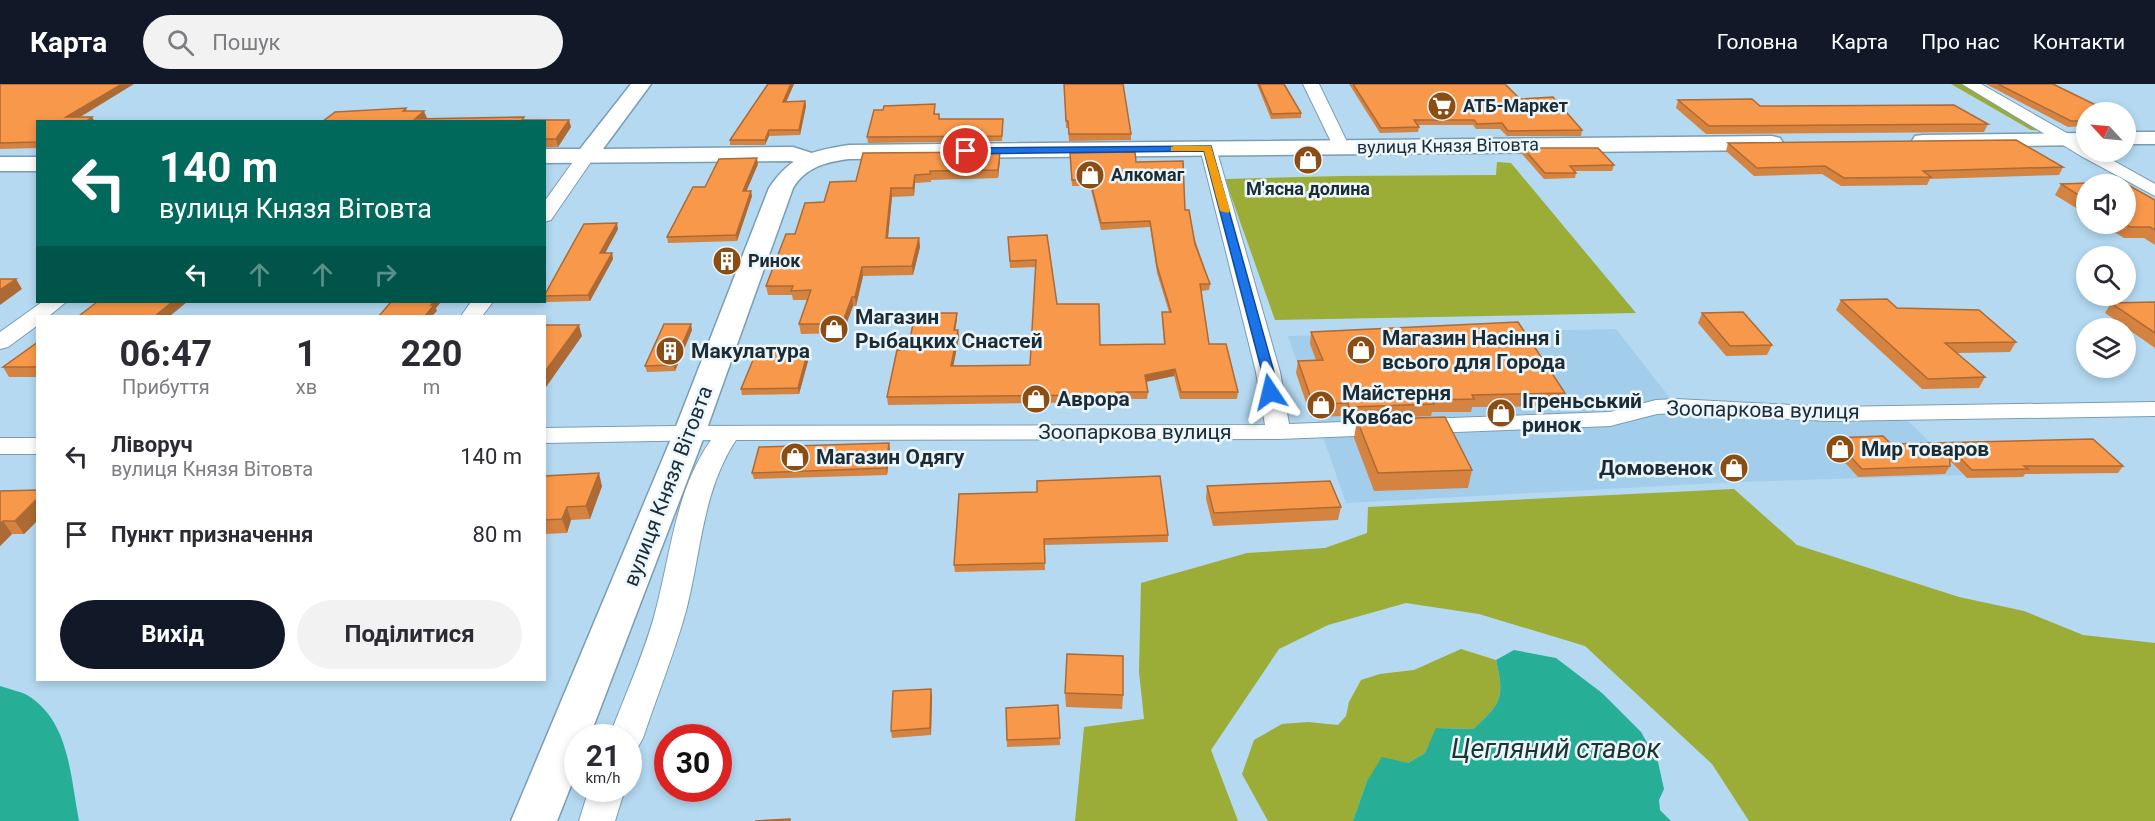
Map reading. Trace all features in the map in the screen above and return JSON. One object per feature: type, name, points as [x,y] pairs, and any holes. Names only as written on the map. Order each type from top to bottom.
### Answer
[{"type":"main road","points":[[586,156],[641,84]]},
{"type":"main road","points":[[2136,138],[2155,138]]},
{"type":"main road","points":[[1899,142],[2076,139]]},
{"type":"main road","name":"вулиця Князя Вітовта","points":[[534,821],[689,434],[781,188],[789,173],[810,160],[849,152],[1795,143]]},
{"type":"main road","name":"вулиця Князя Вітовта","points":[[546,156],[793,154],[810,160]]},
{"type":"main road","points":[[0,164],[36,164]]},
{"type":"street","points":[[1311,84],[1342,148]]},
{"type":"street","points":[[1970,84],[2076,145]]},
{"type":"street","points":[[1208,148],[1268,372],[1273,411],[1279,432]]},
{"type":"street","points":[[546,213],[586,156]]},
{"type":"street","points":[[2106,162],[2155,190]]},
{"type":"street","points":[[37,315],[54,303]]},
{"type":"street","points":[[472,315],[481,303]]},
{"type":"street","points":[[0,342],[36,316]]},
{"type":"street","name":"Зоопаркова вулиця","points":[[546,436],[729,433],[1279,432],[1610,419],[1656,407],[1676,406],[1828,414],[2155,409]]},
{"type":"street","points":[[631,724],[671,611],[687,530],[706,470],[710,460],[729,433]]},
{"type":"street","points":[[0,446],[36,446]]},
{"type":"street","points":[[597,821],[603,802]]},
{"type":"shaded area","points":[[1951,84],[1966,84],[2048,131],[2031,130]]},
{"type":"shaded area","points":[[1497,162],[1511,163],[1636,313],[1275,320],[1225,179],[1496,175]]},
{"type":"shaded area","name":"Ігреньський ринок","points":[[1616,329],[1677,407],[1692,418],[1896,409],[1963,475],[1737,482],[1346,503],[1288,336]]},
{"type":"shaded area","points":[[1734,489],[1797,545],[1959,597],[2024,611],[2083,635],[2155,643],[2155,821],[1749,821],[1712,764],[1585,646],[1479,614],[1406,603],[1328,625],[1279,649],[1211,750],[1238,821],[1075,821],[1084,727],[1144,719],[1139,672],[1141,583],[1247,553],[1325,548],[1367,533],[1368,507]]},
{"type":"shaded area","points":[[1461,649],[1496,660],[1499,673],[1500,692],[1495,706],[1473,729],[1437,728],[1425,753],[1367,781],[1353,821],[1268,821],[1242,774],[1254,740],[1282,724],[1308,722],[1338,725],[1346,716],[1349,702],[1361,680],[1380,674],[1414,670]]},
{"type":"water","name":"Цегляний ставок","points":[[1514,650],[1556,658],[1602,693],[1641,732],[1658,762],[1664,789],[1659,800],[1660,810],[1671,821],[1353,821],[1367,781],[1382,757],[1408,763],[1425,753],[1436,728],[1473,729],[1490,713],[1500,692],[1496,660]]},
{"type":"building","points":[[0,84],[122,84],[66,117],[92,117],[88,120],[36,120],[36,142],[0,143]]},
{"type":"building","points":[[768,84],[791,84],[783,102],[805,101],[799,130],[769,130],[765,140],[730,140]]},
{"type":"building","points":[[1064,84],[1123,84],[1131,134],[1069,134]]},
{"type":"building","points":[[1259,84],[1284,84],[1301,113],[1272,114]]},
{"type":"building","points":[[1353,84],[1505,84],[1520,99],[1553,97],[1582,130],[1508,131],[1502,123],[1477,124],[1474,120],[1414,120],[1419,127],[1381,128]]},
{"type":"building","points":[[1998,84],[2053,84],[2090,102],[2076,102],[2076,121],[2071,121]]},
{"type":"building","points":[[1752,99],[1760,106],[1954,105],[1988,124],[1709,126],[1678,100]]},
{"type":"building","points":[[935,104],[934,114],[939,114],[939,119],[1003,119],[1002,136],[867,137],[874,110],[883,110],[884,106]]},
{"type":"building","points":[[406,108],[403,111],[424,111],[415,119],[524,117],[522,120],[325,120],[335,112]]},
{"type":"building","points":[[546,120],[569,120],[556,139],[546,139]]},
{"type":"building","points":[[2016,140],[2063,167],[1923,171],[1931,177],[1844,178],[1825,166],[1757,168],[1728,143]]},
{"type":"building","points":[[1523,148],[1598,148],[1614,165],[1570,166],[1576,173],[1545,173]]},
{"type":"building","points":[[1000,152],[998,170],[930,171],[930,174],[915,175],[913,188],[891,188],[886,238],[919,238],[912,266],[862,267],[855,297],[852,297],[842,324],[799,324],[811,290],[791,291],[793,286],[766,286],[786,234],[795,234],[805,203],[824,202],[830,182],[856,181],[863,153]]},
{"type":"building","points":[[1135,152],[1136,162],[1183,161],[1185,210],[1189,210],[1195,244],[1210,284],[1200,284],[1209,344],[1226,344],[1238,392],[1181,392],[1175,369],[1145,375],[1148,392],[1116,392],[1116,395],[887,397],[897,350],[908,350],[915,313],[957,313],[954,330],[958,330],[951,366],[1030,365],[1036,260],[1010,261],[1008,237],[1047,235],[1057,304],[1099,304],[1100,345],[1165,344],[1162,312],[1171,312],[1157,266],[1150,221],[1101,223],[1090,180],[1072,180],[1070,153]]},
{"type":"building","points":[[757,158],[743,191],[751,191],[736,235],[667,237],[693,187],[705,187],[719,159]]},
{"type":"building","points":[[2061,184],[2076,184],[2076,194]]},
{"type":"building","points":[[2136,189],[2155,200],[2155,230],[2150,227],[2136,227]]},
{"type":"building","points":[[617,223],[600,253],[612,253],[588,295],[546,296],[546,292],[584,224]]},
{"type":"building","points":[[0,279],[16,279],[0,290]]},
{"type":"building","points":[[1887,299],[1897,308],[1979,310],[2016,342],[1945,343],[1985,377],[1928,379],[1841,300]]},
{"type":"building","points":[[2136,302],[2155,302],[2155,333],[2115,306],[2136,306]]},
{"type":"building","points":[[96,303],[171,303],[156,315],[80,315]]},
{"type":"building","points":[[390,303],[433,303],[431,305],[434,305],[426,315],[380,315]]},
{"type":"building","points":[[1743,312],[1772,345],[1730,346],[1702,313]]},
{"type":"building","points":[[1518,322],[1565,393],[1472,395],[1474,399],[1432,400],[1434,404],[1349,407],[1348,403],[1313,404],[1298,361],[1323,360],[1311,332]]},
{"type":"building","name":"Макулатура","points":[[664,324],[691,324],[673,365],[645,366]]},
{"type":"building","points":[[546,325],[579,325],[546,370]]},
{"type":"building","points":[[36,343],[36,367],[3,367]]},
{"type":"building","points":[[809,347],[798,388],[741,389],[758,348]]},
{"type":"building","points":[[1445,417],[1472,470],[1378,473],[1357,420]]},
{"type":"building","points":[[1883,436],[1891,444],[2093,439],[2123,466],[2024,466],[2028,469],[1972,470],[1949,447],[1950,466],[1862,469],[1833,438]]},
{"type":"building","points":[[889,443],[886,468],[752,473],[759,447]]},
{"type":"building","points":[[599,473],[586,506],[567,507],[562,519],[546,520],[546,476]]},
{"type":"building","points":[[1160,476],[1168,535],[1044,539],[1045,563],[954,565],[959,494],[1037,492],[1037,481]]},
{"type":"building","points":[[1330,481],[1341,507],[1214,513],[1207,486]]},
{"type":"building","points":[[36,490],[36,500],[15,521],[3,521],[0,524],[0,491]]},
{"type":"building","points":[[1067,654],[1123,656],[1123,695],[1065,693]]},
{"type":"building","points":[[931,689],[930,728],[891,731],[893,691]]},
{"type":"building","points":[[1058,705],[1060,738],[1007,740],[1006,708]]},
{"type":"building","points":[[790,819],[790,821],[755,821]]},
{"type":"waterway","points":[[0,715],[25,737],[39,821]]},
{"type":"slow traffic","points":[[1174,149],[1208,148],[1225,211]]},
{"type":"place","name":"АТБ-Маркет","points":[[1442,106]]},
{"type":"place","name":"М'ясна долина","points":[[1308,160]]},
{"type":"place","name":"Алкомаг","points":[[1090,175]]},
{"type":"place","name":"Ринок","points":[[727,261]]},
{"type":"place","name":"Магазин Рыбацких Снастей","points":[[834,329]]},
{"type":"place","name":"Магазин Насіння і всього для Города","points":[[1361,350]]},
{"type":"place","name":"Макулатура","points":[[670,351]]},
{"type":"place","name":"Аврора","points":[[1036,399]]},
{"type":"place","name":"Майстерня Ковбас","points":[[1321,405]]},
{"type":"place","name":"Ігреньський ринок","points":[[1501,413]]},
{"type":"place","name":"Мир товаров","points":[[1840,449]]},
{"type":"place","name":"Магазин Одягу","points":[[795,457]]},
{"type":"place","name":"Домовенок","points":[[1734,468]]},
{"type":"route","points":[[966,151],[1208,148],[1268,372],[1270,392]]}]
